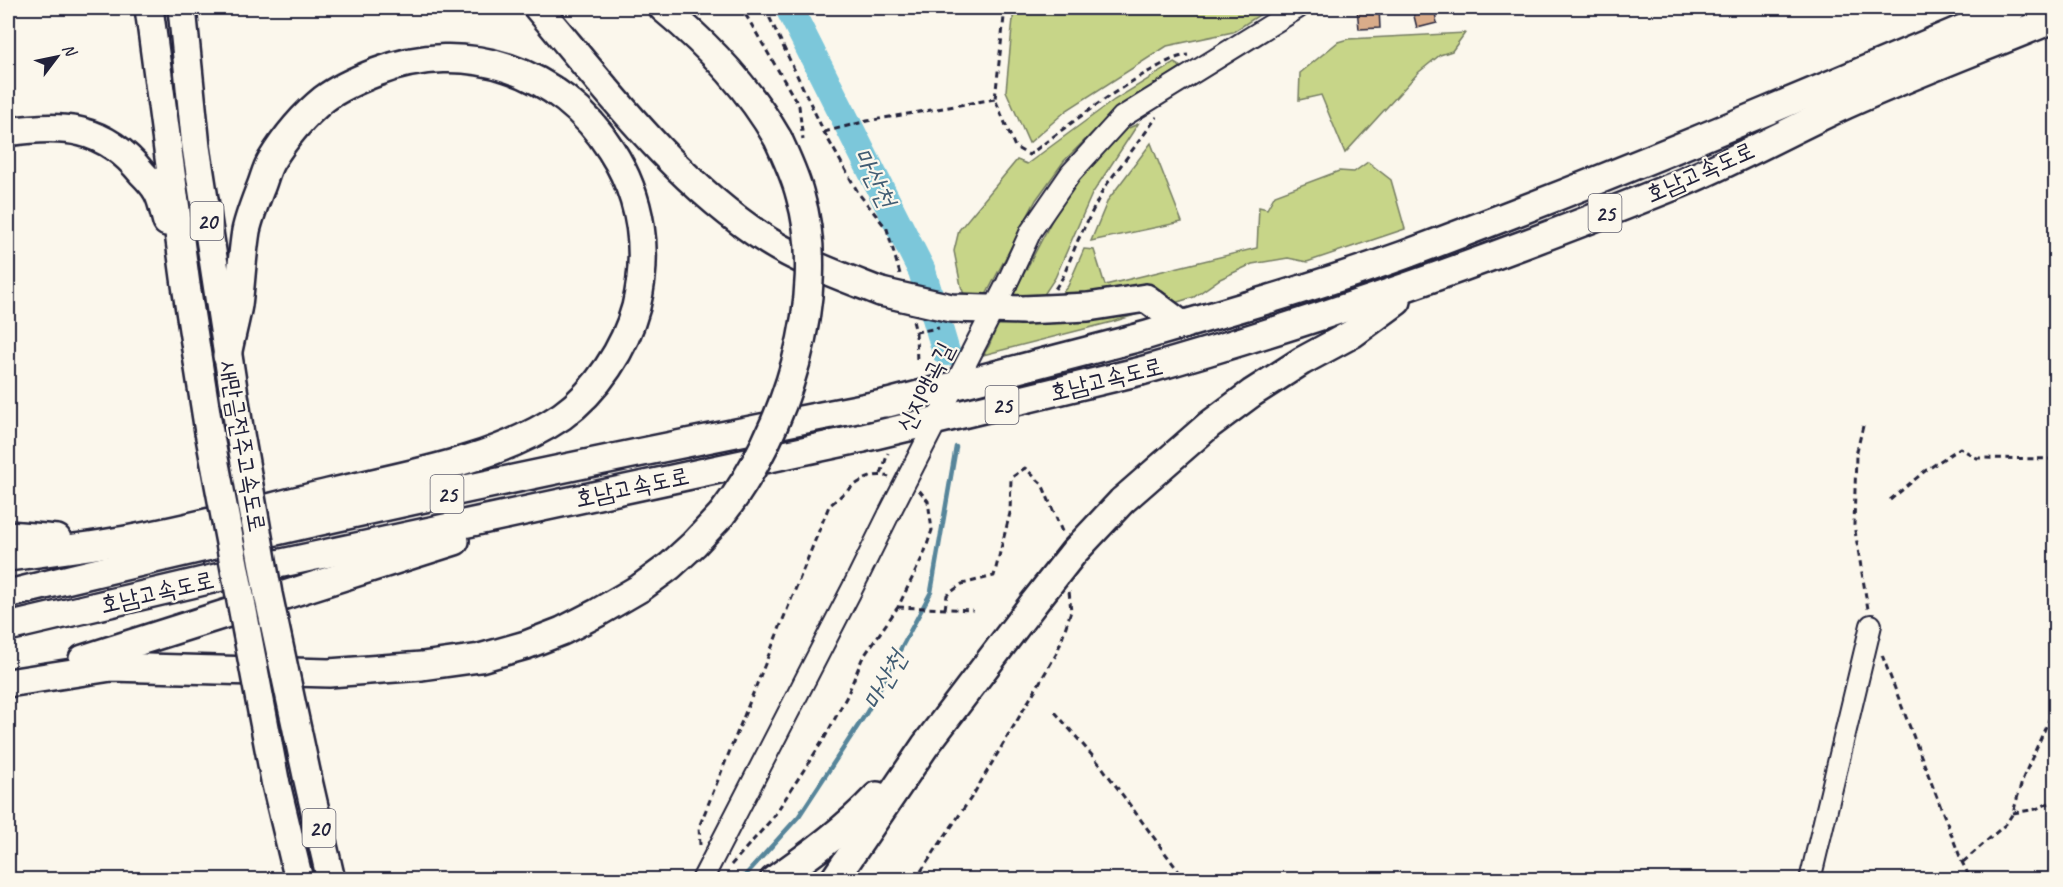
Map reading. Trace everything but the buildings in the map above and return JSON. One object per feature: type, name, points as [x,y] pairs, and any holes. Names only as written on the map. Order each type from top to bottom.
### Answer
[{"type":"highway","name":"새만금전주고속도로","points":[[149,8],[186,285],[209,432],[275,780],[299,879]]},
{"type":"highway","name":"새만금전주고속도로","points":[[182,8],[196,147],[240,434],[268,594],[331,879]]},
{"type":"highway","points":[[538,8],[666,157],[715,203],[770,242],[825,270],[891,286],[951,308],[1023,310],[1088,307],[1146,298],[1182,325]]},
{"type":"highway","points":[[8,683],[111,667],[329,673],[422,666],[480,658],[562,632],[623,598],[670,566],[694,544],[738,494],[759,456],[775,419],[801,345],[809,273],[806,226],[801,196],[778,139],[747,93],[718,58],[687,27],[663,8]]},
{"type":"highway","name":"호남고속도로","points":[[8,594],[147,560],[662,448],[888,403],[1182,325],[1402,255],[1761,113],[2012,8]]},
{"type":"highway","name":"호남고속도로","points":[[8,627],[259,568],[863,438],[1141,371],[1241,343],[1376,299],[1675,186],[1835,110],[2055,18]]},
{"type":"highway","points":[[227,356],[237,307],[247,227],[269,164],[299,122],[327,97],[356,80],[386,68],[417,61],[445,58],[472,59],[524,74],[552,89],[579,110],[604,138],[625,171],[638,207],[642,238],[640,291],[624,340],[588,392],[562,416],[520,439],[457,464]]},
{"type":"highway","points":[[8,132],[42,127],[81,131],[109,142],[133,162],[158,191],[186,285]]},
{"type":"highway","points":[[834,879],[926,746],[1033,603],[1074,552],[1122,501],[1209,425],[1244,399],[1302,361],[1352,333],[1424,281]]},
{"type":"highway","points":[[8,557],[128,540],[457,464],[662,448]]},
{"type":"highway","points":[[8,683],[613,491]]},
{"type":"highway","points":[[8,535],[39,539],[128,540]]},
{"type":"highway","points":[[782,874],[863,811],[926,746]]},
{"type":"street","name":"신지앵곡길","points":[[702,879],[854,587],[1031,231],[1071,173],[1122,117],[1298,8]]},
{"type":"street","points":[[1810,879],[1871,626]]},
{"type":"path","points":[[737,8],[747,17],[799,106],[804,146]]},
{"type":"path","points":[[765,8],[824,132],[859,194],[887,229],[891,286]]},
{"type":"path","points":[[1005,8],[995,99],[1015,147],[1029,155],[1090,108],[1177,56],[1225,53]]},
{"type":"path","points":[[824,132],[867,121],[995,99]]},
{"type":"path","points":[[1052,293],[1064,277],[1078,240],[1104,188],[1160,112]]},
{"type":"path","points":[[910,311],[916,332],[917,363]]},
{"type":"path","points":[[916,332],[928,330]]},
{"type":"path","points":[[1863,426],[1856,455],[1854,525],[1871,626],[1962,862],[1971,879]]},
{"type":"path","points":[[1890,500],[1926,471],[1960,448],[1977,458],[2055,459]]},
{"type":"path","points":[[898,607],[973,610]]},
{"type":"path","points":[[1962,862],[2006,824],[2013,813],[2023,778],[2055,704]]},
{"type":"path","points":[[1055,712],[1102,767],[1185,879]]},
{"type":"path","points":[[2013,813],[2036,809],[2055,800]]},
{"type":"green space","points":[[1014,8],[1270,8],[1233,32],[1167,46],[1067,110],[1029,143],[1006,91]]},
{"type":"green space","points":[[1465,33],[1452,51],[1440,55],[1419,72],[1345,153],[1321,95],[1299,100],[1300,73],[1338,42],[1348,39]]},
{"type":"green space","points":[[1174,63],[1181,67],[1126,104],[1100,125],[1064,161],[1036,200],[977,312],[970,312],[961,286],[954,251],[959,230],[1017,160],[1027,164],[1114,100]]},
{"type":"green space","points":[[1138,124],[1092,194],[1055,278],[1043,296],[1014,306],[1014,293],[1062,201],[1087,168],[1124,130]]},
{"type":"green space","points":[[1151,143],[1182,222],[1091,241],[1108,200]]},
{"type":"green space","points":[[1368,162],[1391,180],[1405,229],[1307,262],[1288,258],[1252,264],[1220,279],[1194,297],[1112,322],[983,355],[998,324],[1049,308],[1068,286],[1084,249],[1094,250],[1105,285],[1257,248],[1259,207],[1267,209],[1275,195],[1339,171],[1354,172]]},
{"type":"waterway","name":"마산천","points":[[789,8],[922,271],[946,352]]},
{"type":"waterway","name":"마산천","points":[[741,880],[799,816],[867,712],[931,592],[956,447]]}]
